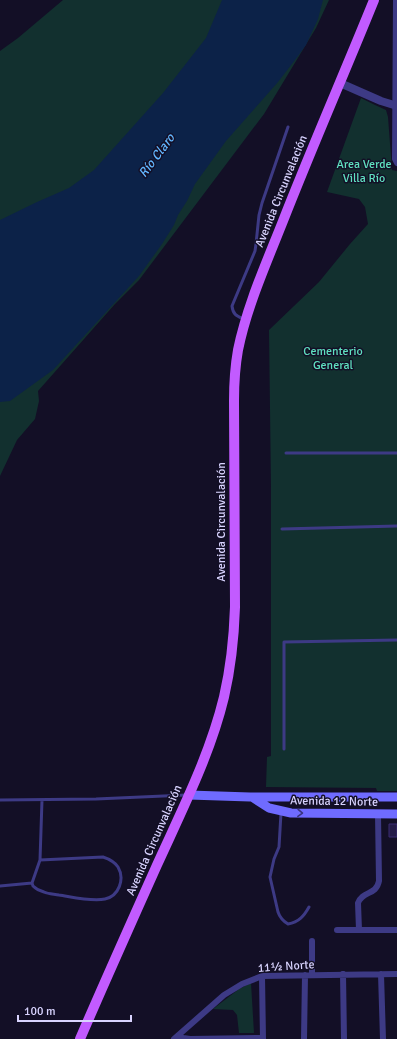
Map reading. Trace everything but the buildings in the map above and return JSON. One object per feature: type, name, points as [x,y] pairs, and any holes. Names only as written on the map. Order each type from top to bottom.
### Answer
[{"type":"main road","name":"Avenida Circunvalación","points":[[80,1039],[189,795],[216,727],[231,660],[235,607],[234,380],[238,351],[256,290],[298,182],[374,0]]},
{"type":"main road","name":"Avenida 12 Norte","points":[[189,795],[250,797],[397,797]]},
{"type":"main road","name":"Avenida 12 Norte","points":[[250,797],[269,808],[299,814],[397,814]]},
{"type":"main road","points":[[349,797],[349,814]]},
{"type":"street","points":[[396,0],[395,159],[397,163]]},
{"type":"street","points":[[340,83],[396,106]]},
{"type":"street","points":[[358,930],[359,900],[362,896],[375,890],[379,882],[378,814]]},
{"type":"street","points":[[337,930],[397,930]]},
{"type":"street","points":[[312,941],[312,975]]},
{"type":"street","points":[[343,974],[344,1039]]},
{"type":"street","points":[[381,974],[383,1039]]},
{"type":"street","name":"11½ Norte","points":[[176,1037],[224,995],[242,984],[262,976],[397,974]]},
{"type":"street","points":[[304,1039],[305,975]]},
{"type":"street","points":[[176,1037],[187,1039],[263,1038],[262,976]]},
{"type":"lane","points":[[246,320],[234,314],[232,306],[256,244],[259,215],[262,203],[288,127]]},
{"type":"lane","points":[[286,453],[397,453]]},
{"type":"lane","points":[[282,529],[397,526]]},
{"type":"lane","points":[[284,749],[284,642],[397,640]]},
{"type":"lane","points":[[0,800],[96,799],[189,795]]},
{"type":"lane","points":[[32,883],[40,860],[42,800]]},
{"type":"lane","points":[[281,811],[279,847],[274,859],[270,877],[278,912],[284,922],[288,924],[303,917],[309,907]]},
{"type":"lane","points":[[32,883],[32,886],[45,892],[81,899],[106,899],[119,888],[121,882],[118,867],[111,860],[102,857],[40,860]]},
{"type":"lane","points":[[0,886],[32,883]]},
{"type":"green space","points":[[63,0],[329,0],[316,28],[264,114],[139,280],[115,304],[38,391],[39,401],[35,419],[17,440],[0,476],[0,51],[18,38]]},
{"type":"green space","name":"Cementerio General","points":[[361,98],[386,110],[388,117],[392,170],[397,171],[397,791],[377,791],[376,788],[266,787],[267,757],[271,756],[271,487],[269,330],[319,282],[368,224],[365,207],[359,199],[327,192]]},
{"type":"green space","points":[[251,983],[254,1033],[239,1033],[237,1015],[233,1010],[213,1009],[239,989]]},
{"type":"water","name":"Río Claro","points":[[222,0],[323,0],[318,19],[306,45],[278,82],[226,141],[195,184],[174,225],[139,276],[53,370],[10,401],[0,402],[0,220],[69,188],[94,170],[163,93],[206,38]]},
{"type":"park label","name":"Area Verde Villa Río","points":[[364,171]]}]
